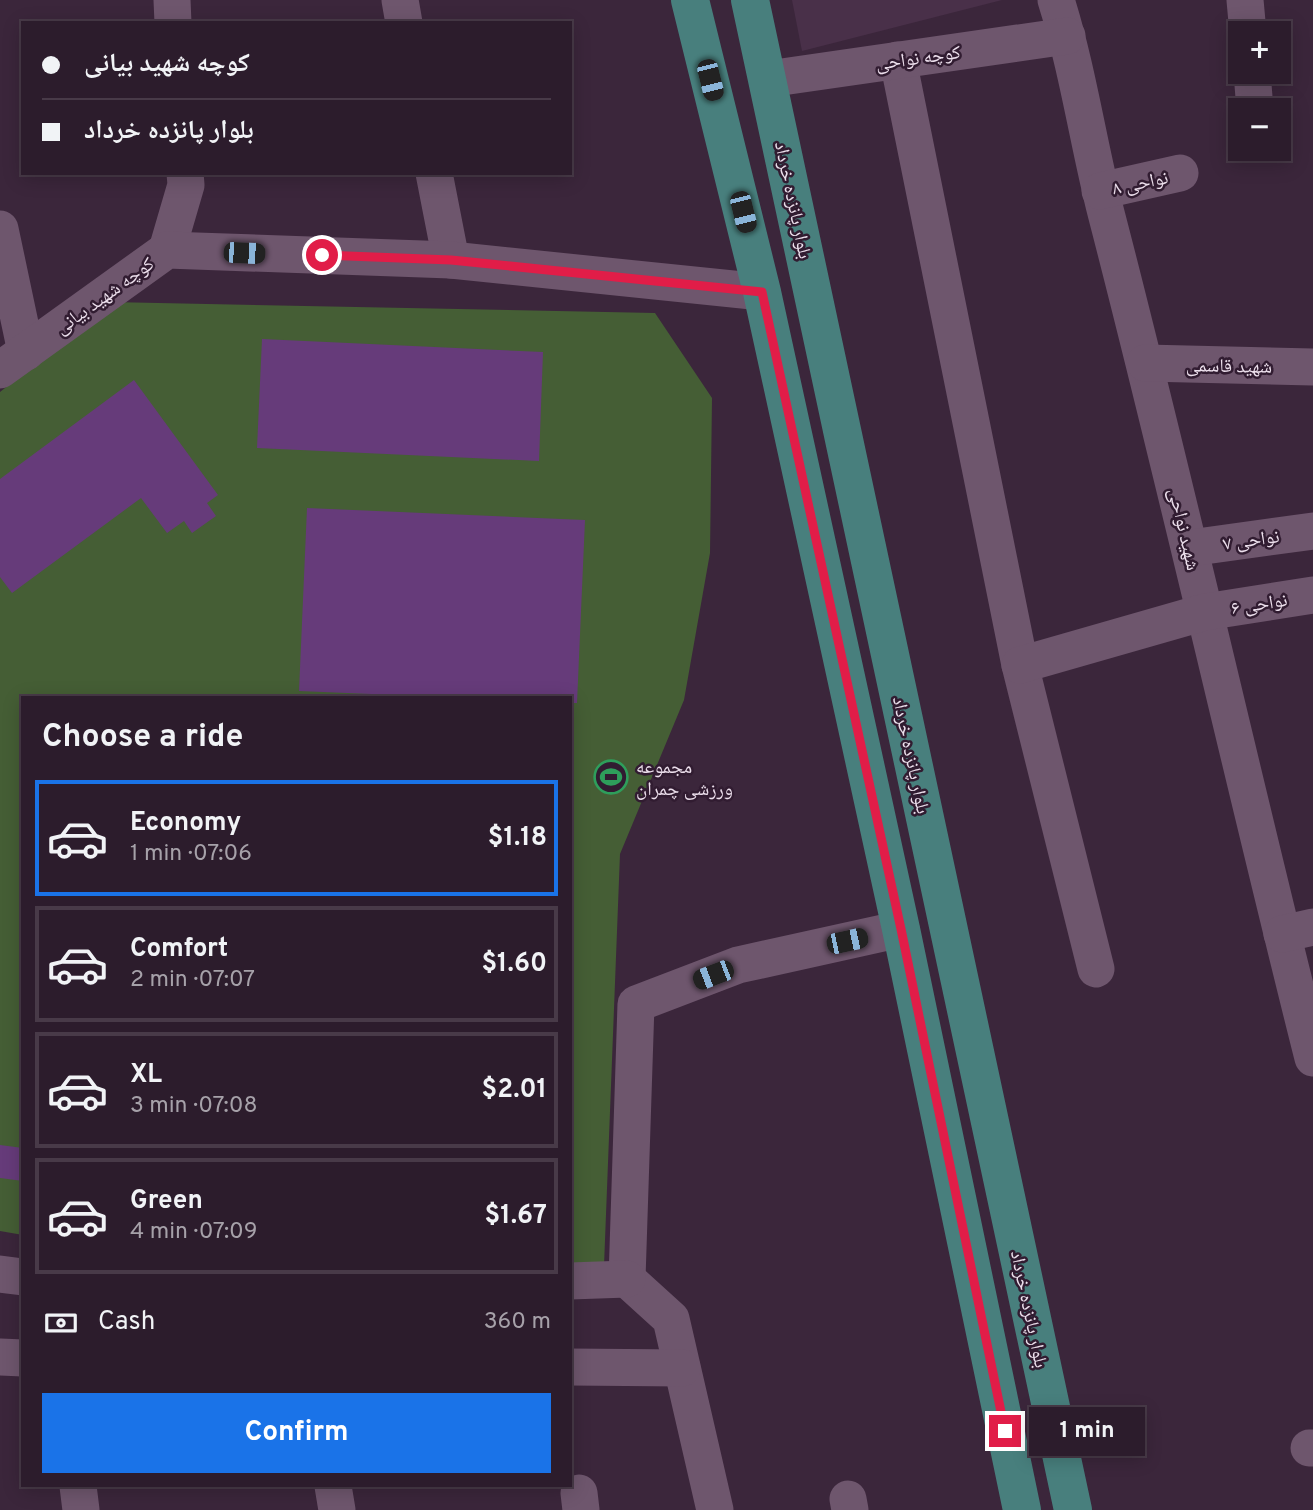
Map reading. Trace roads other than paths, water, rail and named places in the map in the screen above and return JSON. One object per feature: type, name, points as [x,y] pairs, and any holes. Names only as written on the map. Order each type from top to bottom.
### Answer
[{"type":"main road","points":[[690,0],[762,292],[901,929],[1021,1510]]},
{"type":"main road","name":"بلوار پانزده خرداد","points":[[750,0],[1073,1510]]},
{"type":"street","points":[[172,0],[173,21]]},
{"type":"street","points":[[400,0],[404,21]]},
{"type":"street","name":"شهید نواحی","points":[[1056,0],[1067,36],[1100,191],[1205,612],[1297,930],[1313,1058]]},
{"type":"street","points":[[1245,0],[1247,21]]},
{"type":"street","name":"کوچه نواحی","points":[[768,79],[1067,36]]},
{"type":"street","points":[[898,60],[1020,665],[1096,969]]},
{"type":"street","name":"نواحی ۸","points":[[1100,191],[1180,173]]},
{"type":"street","points":[[167,250],[186,185],[185,175]]},
{"type":"street","points":[[434,175],[451,260]]},
{"type":"street","points":[[0,229],[13,361]]},
{"type":"street","name":"کوچه شهید بیانی","points":[[13,361],[167,250],[451,260],[762,292]]},
{"type":"street","name":"شهید قاسمی","points":[[1145,363],[1313,367]]},
{"type":"street","name":"نواحی ۷","points":[[1190,548],[1313,531]]},
{"type":"street","name":"نواحی ۶","points":[[1020,665],[1205,612],[1313,595]]},
{"type":"street","points":[[627,1279],[636,1003],[738,965],[901,929]]},
{"type":"street","points":[[0,1274],[21,1277]]},
{"type":"street","points":[[572,1281],[627,1279],[671,1320],[715,1510]]},
{"type":"street","points":[[0,1357],[21,1358]]},
{"type":"street","points":[[572,1367],[682,1368]]},
{"type":"street","points":[[78,1487],[82,1510]]},
{"type":"street","points":[[333,1487],[337,1510]]},
{"type":"place","name":"مجموعه ورزشی چمران","points":[[611,777]]}]
